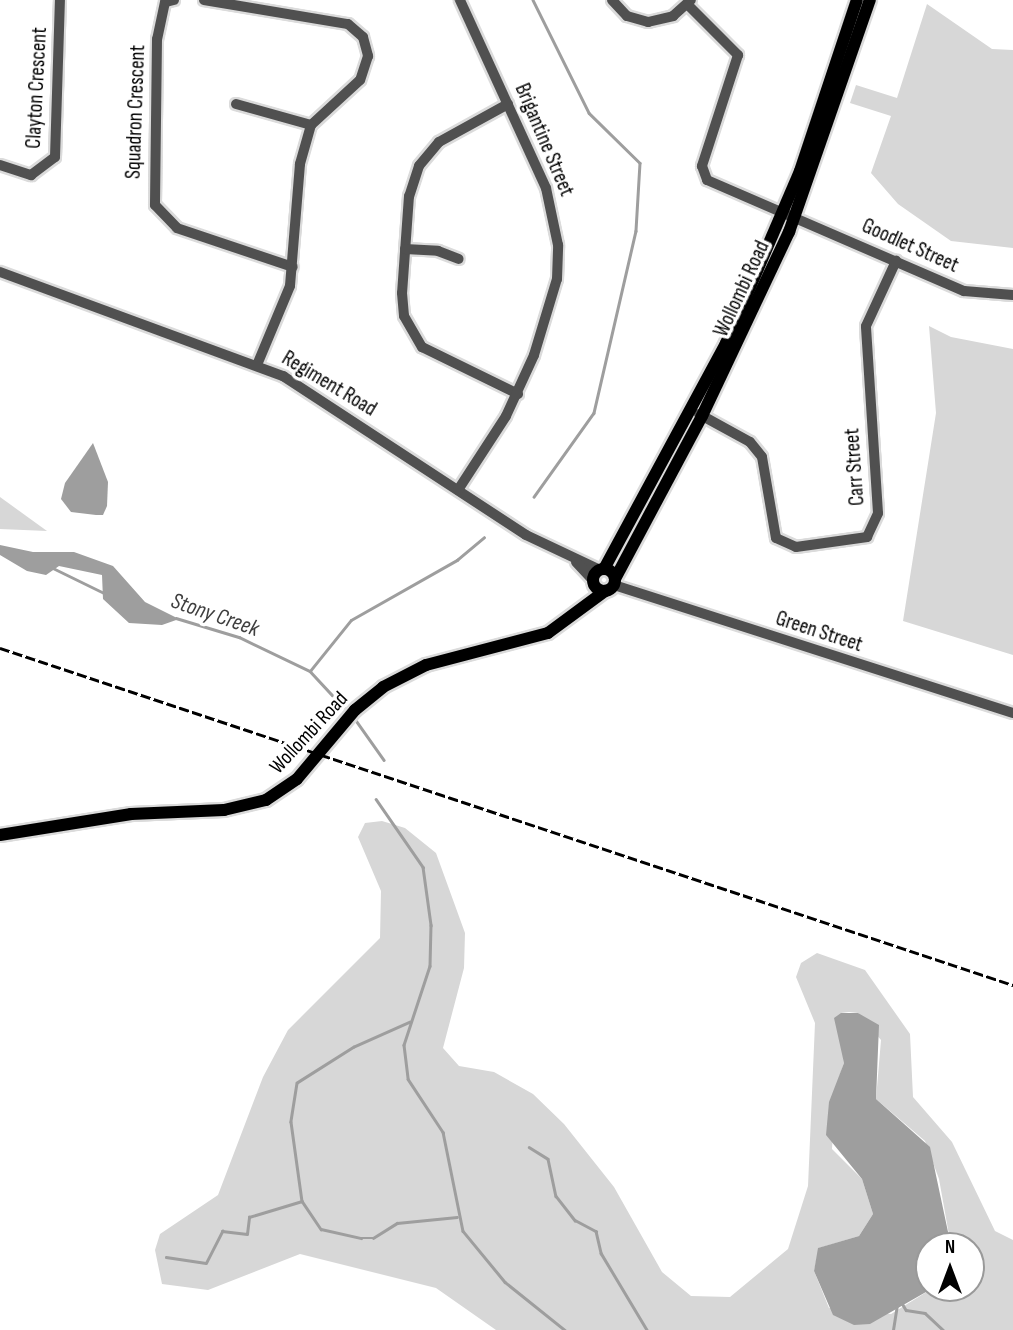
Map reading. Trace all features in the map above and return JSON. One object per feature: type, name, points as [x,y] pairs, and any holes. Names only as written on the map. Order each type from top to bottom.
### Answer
[{"type":"main road","name":"Wollombi Road","points":[[790,214],[857,0]]},
{"type":"main road","name":"Wollombi Road","points":[[0,835],[131,814],[248,806],[282,790],[368,698],[426,665],[548,633],[587,606],[697,413],[790,214],[870,0]]},
{"type":"street","name":"Clayton Crescent","points":[[0,165],[31,174],[55,157],[60,0]]},
{"type":"street","name":"Squadron Crescent","points":[[174,0],[165,2],[157,39],[155,205],[177,228],[293,267]]},
{"type":"street","points":[[204,0],[348,24],[363,37],[368,56],[360,80],[311,125],[300,164],[293,267],[257,365]]},
{"type":"street","name":"Brigantine Street","points":[[458,490],[518,394],[549,311],[558,245],[546,188],[460,0]]},
{"type":"street","points":[[612,0],[627,16],[649,22],[673,16],[690,3]]},
{"type":"street","name":"Goodlet Street","points":[[690,3],[738,55],[702,166],[703,177],[973,293],[1013,295]]},
{"type":"street","points":[[236,104],[311,125]]},
{"type":"street","points":[[509,104],[430,150],[409,196],[404,316],[422,347],[518,394]]},
{"type":"street","points":[[405,249],[438,251],[459,259]]},
{"type":"street","name":"Carr Street","points":[[697,413],[750,442],[762,457],[776,538],[796,547],[867,537],[878,513],[866,326],[896,261]]},
{"type":"street","name":"Regiment Road","points":[[0,272],[257,365],[317,396],[458,490],[604,580]]},
{"type":"street","name":"Green Street","points":[[604,580],[1013,713]]},
{"type":"shaded area","points":[[927,4],[992,49],[1013,50],[1013,248],[951,241],[898,204],[871,173],[891,116],[850,103],[856,85],[897,98]]},
{"type":"shaded area","points":[[929,326],[951,337],[1013,349],[1013,655],[903,621],[936,413]]},
{"type":"shaded area","points":[[93,443],[108,482],[107,506],[103,515],[71,512],[61,499],[65,483]]},
{"type":"shaded area","points":[[0,497],[47,531],[0,529]]},
{"type":"shaded area","points":[[0,545],[33,552],[74,552],[113,566],[145,602],[179,619],[162,625],[129,623],[103,599],[102,575],[59,566],[46,575],[27,571],[0,555]]},
{"type":"shaded area","points":[[382,821],[405,828],[436,853],[465,933],[464,968],[443,1048],[459,1066],[494,1072],[533,1094],[564,1124],[614,1187],[662,1272],[691,1296],[730,1297],[788,1249],[808,1186],[815,1023],[796,977],[801,963],[817,953],[865,970],[910,1034],[913,1097],[952,1142],[995,1231],[1013,1240],[1013,1330],[496,1330],[436,1288],[300,1254],[208,1290],[162,1284],[155,1250],[160,1234],[218,1195],[263,1077],[288,1030],[380,938],[381,891],[358,837],[365,823]],"holes":[[[841,1013],[858,1013],[881,1040],[876,1099],[925,1141],[939,1179],[948,1232],[985,1232],[985,1302],[915,1302],[915,1299],[891,1314],[829,1308],[814,1271],[819,1248],[859,1236],[873,1214],[862,1179],[832,1149],[836,1086],[844,1063]]]},
{"type":"shaded area","points":[[841,1013],[858,1013],[879,1025],[876,1099],[930,1147],[948,1232],[915,1232],[915,1298],[870,1324],[854,1325],[833,1315],[814,1271],[818,1248],[859,1236],[873,1214],[862,1179],[826,1135],[829,1102],[844,1063],[834,1018]]},
{"type":"waterway","points":[[533,0],[589,113],[640,163],[636,231],[594,413],[534,497]]},
{"type":"waterway","points":[[310,671],[351,620],[457,560],[484,537]]},
{"type":"waterway","name":"Stony Creek","points":[[53,568],[104,593]]},
{"type":"waterway","name":"Stony Creek","points":[[176,618],[239,637],[310,671],[348,712]]},
{"type":"waterway","name":"Stony Creek","points":[[355,719],[384,760]]},
{"type":"waterway","points":[[376,799],[423,867],[431,925],[430,966],[404,1045],[408,1079],[443,1132],[463,1231],[505,1282],[565,1330]]},
{"type":"waterway","points":[[410,1022],[354,1047],[297,1083],[291,1122],[302,1201],[321,1229],[361,1238],[373,1238],[397,1223],[457,1217]]},
{"type":"waterway","points":[[529,1147],[548,1159],[556,1196],[575,1220],[596,1231],[601,1253],[647,1330]]},
{"type":"waterway","points":[[166,1257],[206,1263],[222,1231],[247,1234],[249,1217],[302,1201]]},
{"type":"waterway","points":[[902,1303],[906,1310],[925,1313],[943,1330]]},
{"type":"waterway","points":[[893,1330],[897,1306]]},
{"type":"railway","points":[[0,648],[1013,985]]}]
